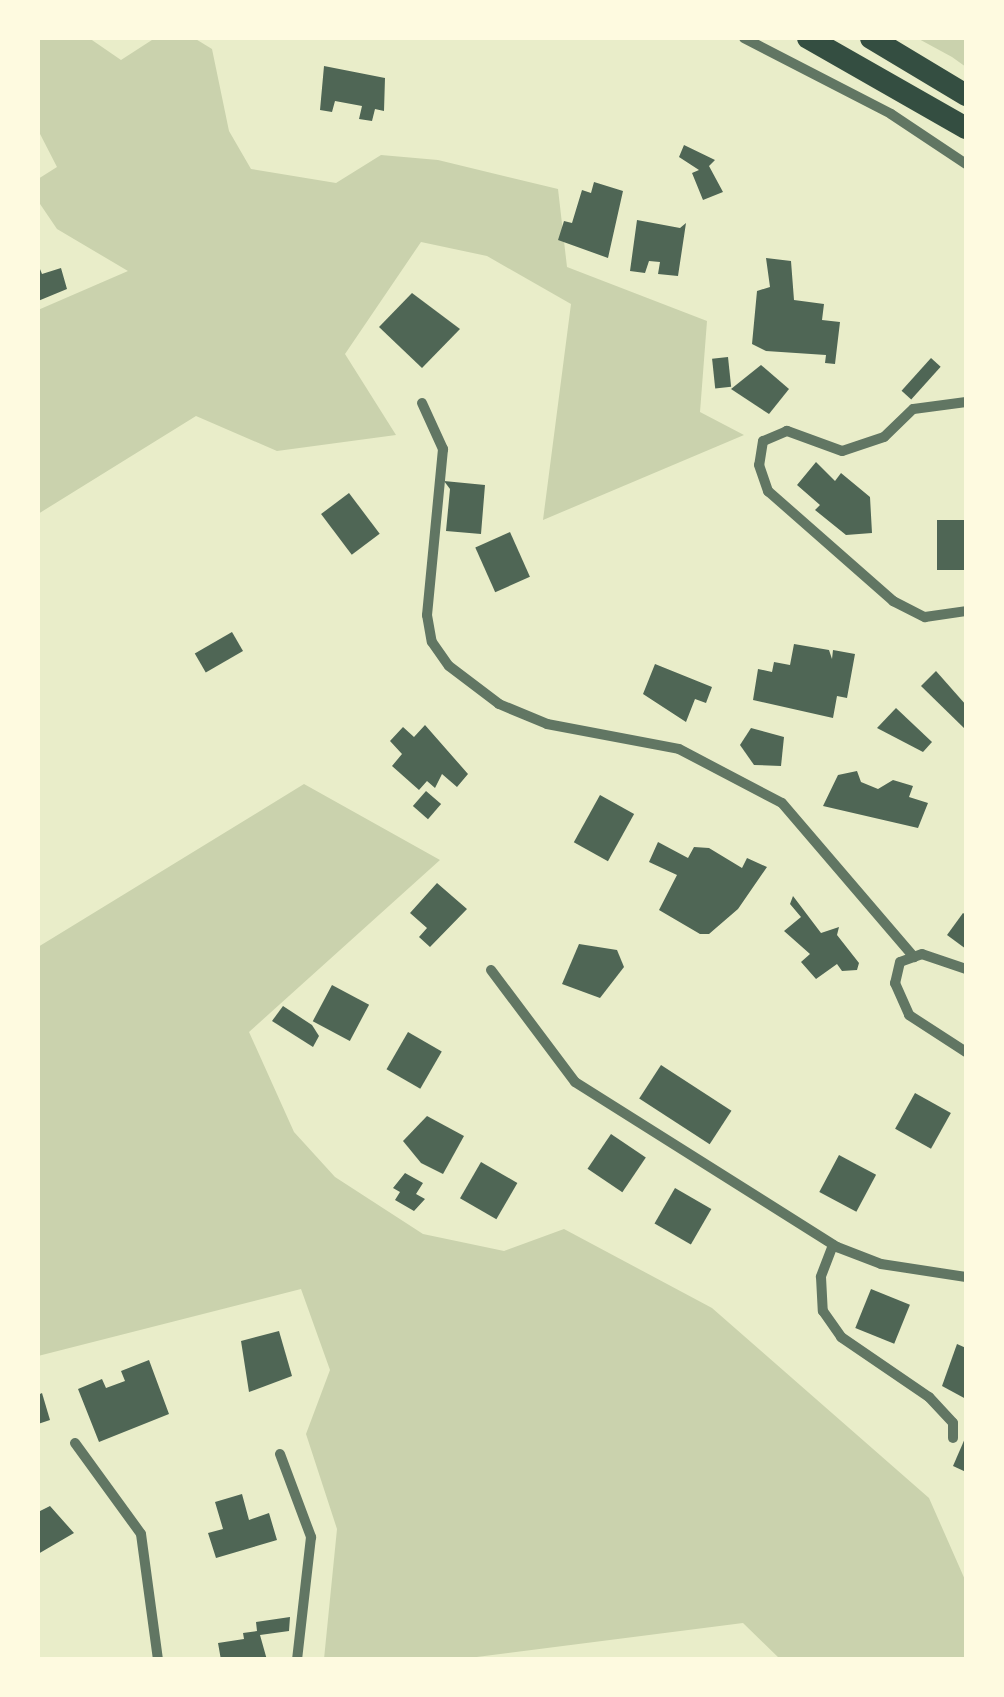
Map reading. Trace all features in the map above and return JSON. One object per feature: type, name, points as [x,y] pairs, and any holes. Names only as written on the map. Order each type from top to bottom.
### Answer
[{"type":"highway","points":[[808,38],[966,128]]},
{"type":"highway","points":[[871,38],[966,95]]},
{"type":"street","points":[[744,38],[891,114],[966,164]]},
{"type":"street","points":[[966,402],[913,409],[884,438],[842,451],[787,430],[763,441],[759,465],[768,491],[892,601],[925,617],[966,612]]},
{"type":"street","points":[[422,403],[443,449],[426,615],[432,642],[449,666],[498,704],[547,724],[679,749],[782,803],[914,957]]},
{"type":"street","points":[[966,969],[946,958],[914,957],[900,962],[895,982],[909,1016],[966,1052]]},
{"type":"street","points":[[491,970],[541,1045],[575,1082],[833,1245],[881,1264],[966,1278]]},
{"type":"street","points":[[833,1245],[822,1278],[823,1311],[842,1338],[929,1397],[952,1423],[952,1438]]},
{"type":"street","points":[[75,1442],[141,1534],[158,1660]]},
{"type":"street","points":[[280,1454],[311,1537],[297,1660]]},
{"type":"green space","points":[[38,38],[89,38],[121,60],[155,38],[194,38],[212,49],[229,131],[251,169],[336,183],[381,155],[438,160],[558,189],[567,267],[707,321],[700,412],[744,435],[543,520],[571,304],[487,256],[421,242],[345,354],[396,435],[277,451],[196,416],[38,514],[38,310],[128,271],[57,229],[38,201],[38,179],[57,167],[38,130]]},
{"type":"green space","points":[[917,38],[966,38],[966,67],[952,57]]},
{"type":"green space","points":[[304,784],[440,860],[249,1032],[294,1132],[335,1177],[423,1234],[504,1251],[564,1229],[712,1308],[929,1498],[966,1582],[966,1659],[780,1659],[743,1623],[461,1659],[324,1659],[337,1529],[306,1434],[330,1370],[301,1289],[38,1356],[38,947]]},
{"type":"building","points":[[324,66],[385,78],[384,111],[375,109],[372,121],[359,119],[362,106],[335,101],[332,112],[320,110]]},
{"type":"building","points":[[684,145],[715,160],[709,166],[723,192],[703,200],[692,173],[699,170],[679,157]]},
{"type":"building","points":[[594,182],[623,191],[608,258],[558,240],[564,221],[572,223],[582,190],[591,193]]},
{"type":"building","points":[[637,220],[680,228],[686,223],[678,276],[658,274],[660,262],[649,261],[645,273],[630,271]]},
{"type":"building","points":[[766,258],[791,261],[794,300],[824,304],[822,320],[840,322],[835,364],[825,363],[826,355],[766,351],[752,344],[757,291],[770,287]]},
{"type":"building","points":[[38,264],[42,274],[61,268],[67,289],[38,301]]},
{"type":"building","points":[[412,293],[460,329],[422,368],[379,327]]},
{"type":"building","points":[[728,357],[731,387],[715,389],[712,359]]},
{"type":"building","points":[[931,358],[941,367],[911,399],[902,391]]},
{"type":"building","points":[[761,365],[789,389],[769,414],[731,389]]},
{"type":"building","points":[[816,462],[835,481],[841,473],[870,497],[872,533],[846,535],[815,510],[820,505],[797,485]]},
{"type":"building","points":[[444,481],[485,485],[481,534],[446,531],[450,489]]},
{"type":"building","points":[[349,493],[380,534],[352,555],[321,514]]},
{"type":"building","points":[[937,520],[966,520],[966,570],[937,570]]},
{"type":"building","points":[[510,532],[530,577],[495,592],[475,547]]},
{"type":"building","points":[[232,632],[243,651],[206,673],[195,654]]},
{"type":"building","points":[[794,644],[829,650],[832,659],[833,650],[855,654],[847,698],[837,696],[833,718],[753,700],[758,669],[772,672],[774,662],[790,665]]},
{"type":"building","points":[[655,664],[712,687],[706,703],[695,699],[686,722],[643,694]]},
{"type":"building","points":[[936,671],[966,705],[966,730],[921,686]]},
{"type":"building","points":[[896,708],[932,742],[923,752],[877,728]]},
{"type":"building","points":[[425,725],[468,774],[457,787],[442,774],[435,788],[427,781],[419,790],[392,766],[402,754],[390,741],[403,727],[414,737]]},
{"type":"building","points":[[751,728],[784,737],[781,766],[754,765],[740,745]]},
{"type":"building","points":[[857,771],[861,782],[878,789],[893,780],[913,786],[909,797],[928,803],[918,828],[823,806],[838,775]]},
{"type":"building","points":[[426,791],[441,804],[428,819],[413,806]]},
{"type":"building","points":[[600,795],[634,814],[608,861],[574,842]]},
{"type":"building","points":[[658,842],[688,858],[694,847],[709,848],[742,868],[747,858],[767,867],[738,909],[709,934],[700,934],[659,910],[677,875],[649,862]]},
{"type":"building","points":[[437,883],[467,909],[430,947],[419,937],[427,928],[410,913]]},
{"type":"building","points":[[793,896],[821,933],[839,927],[837,935],[859,963],[857,970],[842,971],[837,964],[816,979],[801,962],[810,954],[784,931],[801,917],[790,904]]},
{"type":"building","points":[[963,913],[966,915],[966,949],[947,935]]},
{"type":"building","points":[[579,944],[617,950],[624,967],[600,998],[562,984]]},
{"type":"building","points":[[332,985],[369,1005],[350,1041],[313,1021]]},
{"type":"building","points":[[283,1006],[312,1025],[319,1036],[313,1047],[272,1021]]},
{"type":"building","points":[[408,1032],[442,1052],[420,1089],[386,1069]]},
{"type":"building","points":[[661,1065],[731,1111],[710,1144],[639,1099]]},
{"type":"building","points":[[915,1093],[951,1113],[931,1149],[895,1129]]},
{"type":"building","points":[[427,1116],[464,1136],[443,1174],[421,1163],[403,1141]]},
{"type":"building","points":[[611,1134],[646,1157],[622,1192],[588,1169]]},
{"type":"building","points":[[839,1155],[876,1175],[856,1212],[819,1192]]},
{"type":"building","points":[[481,1162],[517,1183],[496,1219],[460,1198]]},
{"type":"building","points":[[405,1173],[423,1183],[416,1194],[425,1199],[414,1211],[395,1200],[400,1192],[393,1188]]},
{"type":"building","points":[[675,1188],[711,1209],[691,1245],[654,1224]]},
{"type":"building","points":[[871,1289],[910,1305],[894,1344],[855,1328]]},
{"type":"building","points":[[279,1331],[292,1376],[249,1392],[241,1341]]},
{"type":"building","points":[[957,1344],[966,1348],[966,1399],[942,1386]]},
{"type":"building","points":[[149,1360],[169,1414],[99,1442],[78,1389],[102,1379],[106,1388],[125,1381],[121,1371]]},
{"type":"building","points":[[42,1393],[50,1420],[38,1424],[38,1395]]},
{"type":"building","points":[[966,1436],[966,1472],[953,1466]]},
{"type":"building","points":[[242,1494],[249,1520],[269,1513],[277,1540],[216,1558],[208,1533],[223,1529],[215,1502]]},
{"type":"building","points":[[38,1506],[40,1511],[50,1506],[74,1533],[38,1554]]},
{"type":"building","points":[[290,1617],[289,1631],[260,1635],[267,1660],[221,1660],[218,1643],[244,1639],[243,1633],[257,1631],[256,1622]]}]
